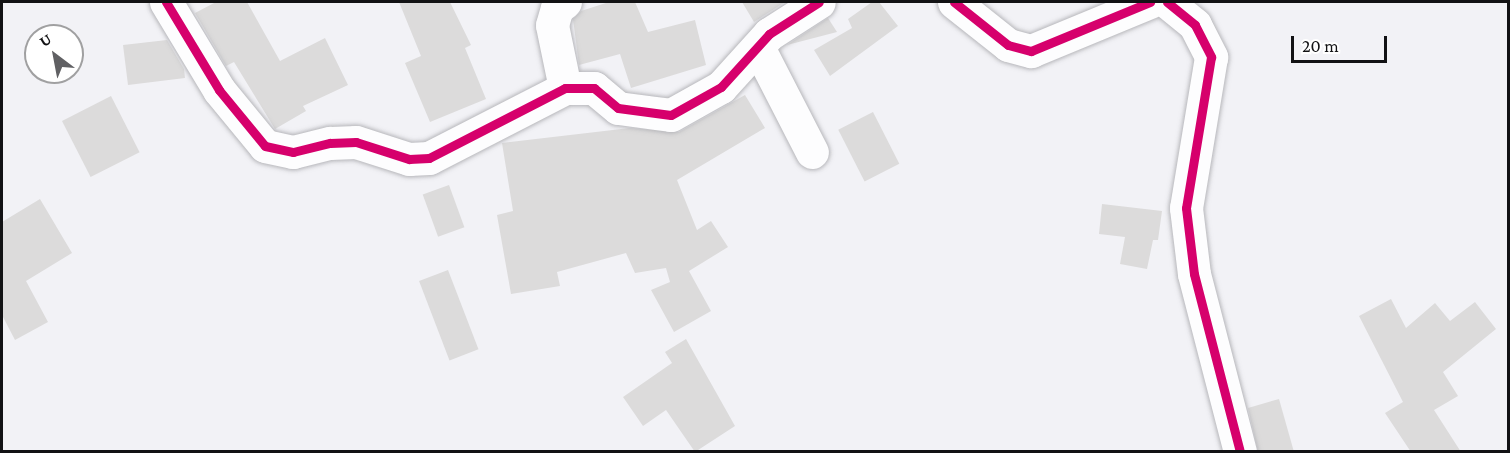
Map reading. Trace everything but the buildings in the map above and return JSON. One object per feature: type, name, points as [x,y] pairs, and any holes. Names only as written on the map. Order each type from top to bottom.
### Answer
[{"type":"street","points":[[166,2],[219,90],[265,146],[278,150],[357,142],[409,159],[429,158],[565,88],[594,88],[618,108],[671,115],[721,87],[769,34],[819,2]]},
{"type":"street","points":[[565,2],[557,8],[552,25],[565,88]]},
{"type":"street","points":[[954,2],[1008,45],[1031,51],[1150,2]]},
{"type":"street","points":[[1167,2],[1195,26],[1211,57],[1186,208],[1194,274],[1240,452]]},
{"type":"street","points":[[758,47],[812,152]]},
{"type":"cycle path","points":[[166,2],[219,90],[265,146],[293,152],[330,143],[356,142],[409,159],[429,158],[565,88],[594,88],[618,108],[671,115],[721,87],[769,34],[819,2]]},
{"type":"cycle path","points":[[954,2],[1008,45],[1031,51],[1150,2]]},
{"type":"cycle path","points":[[1167,2],[1195,25],[1211,57],[1186,208],[1194,274],[1240,452]]}]
